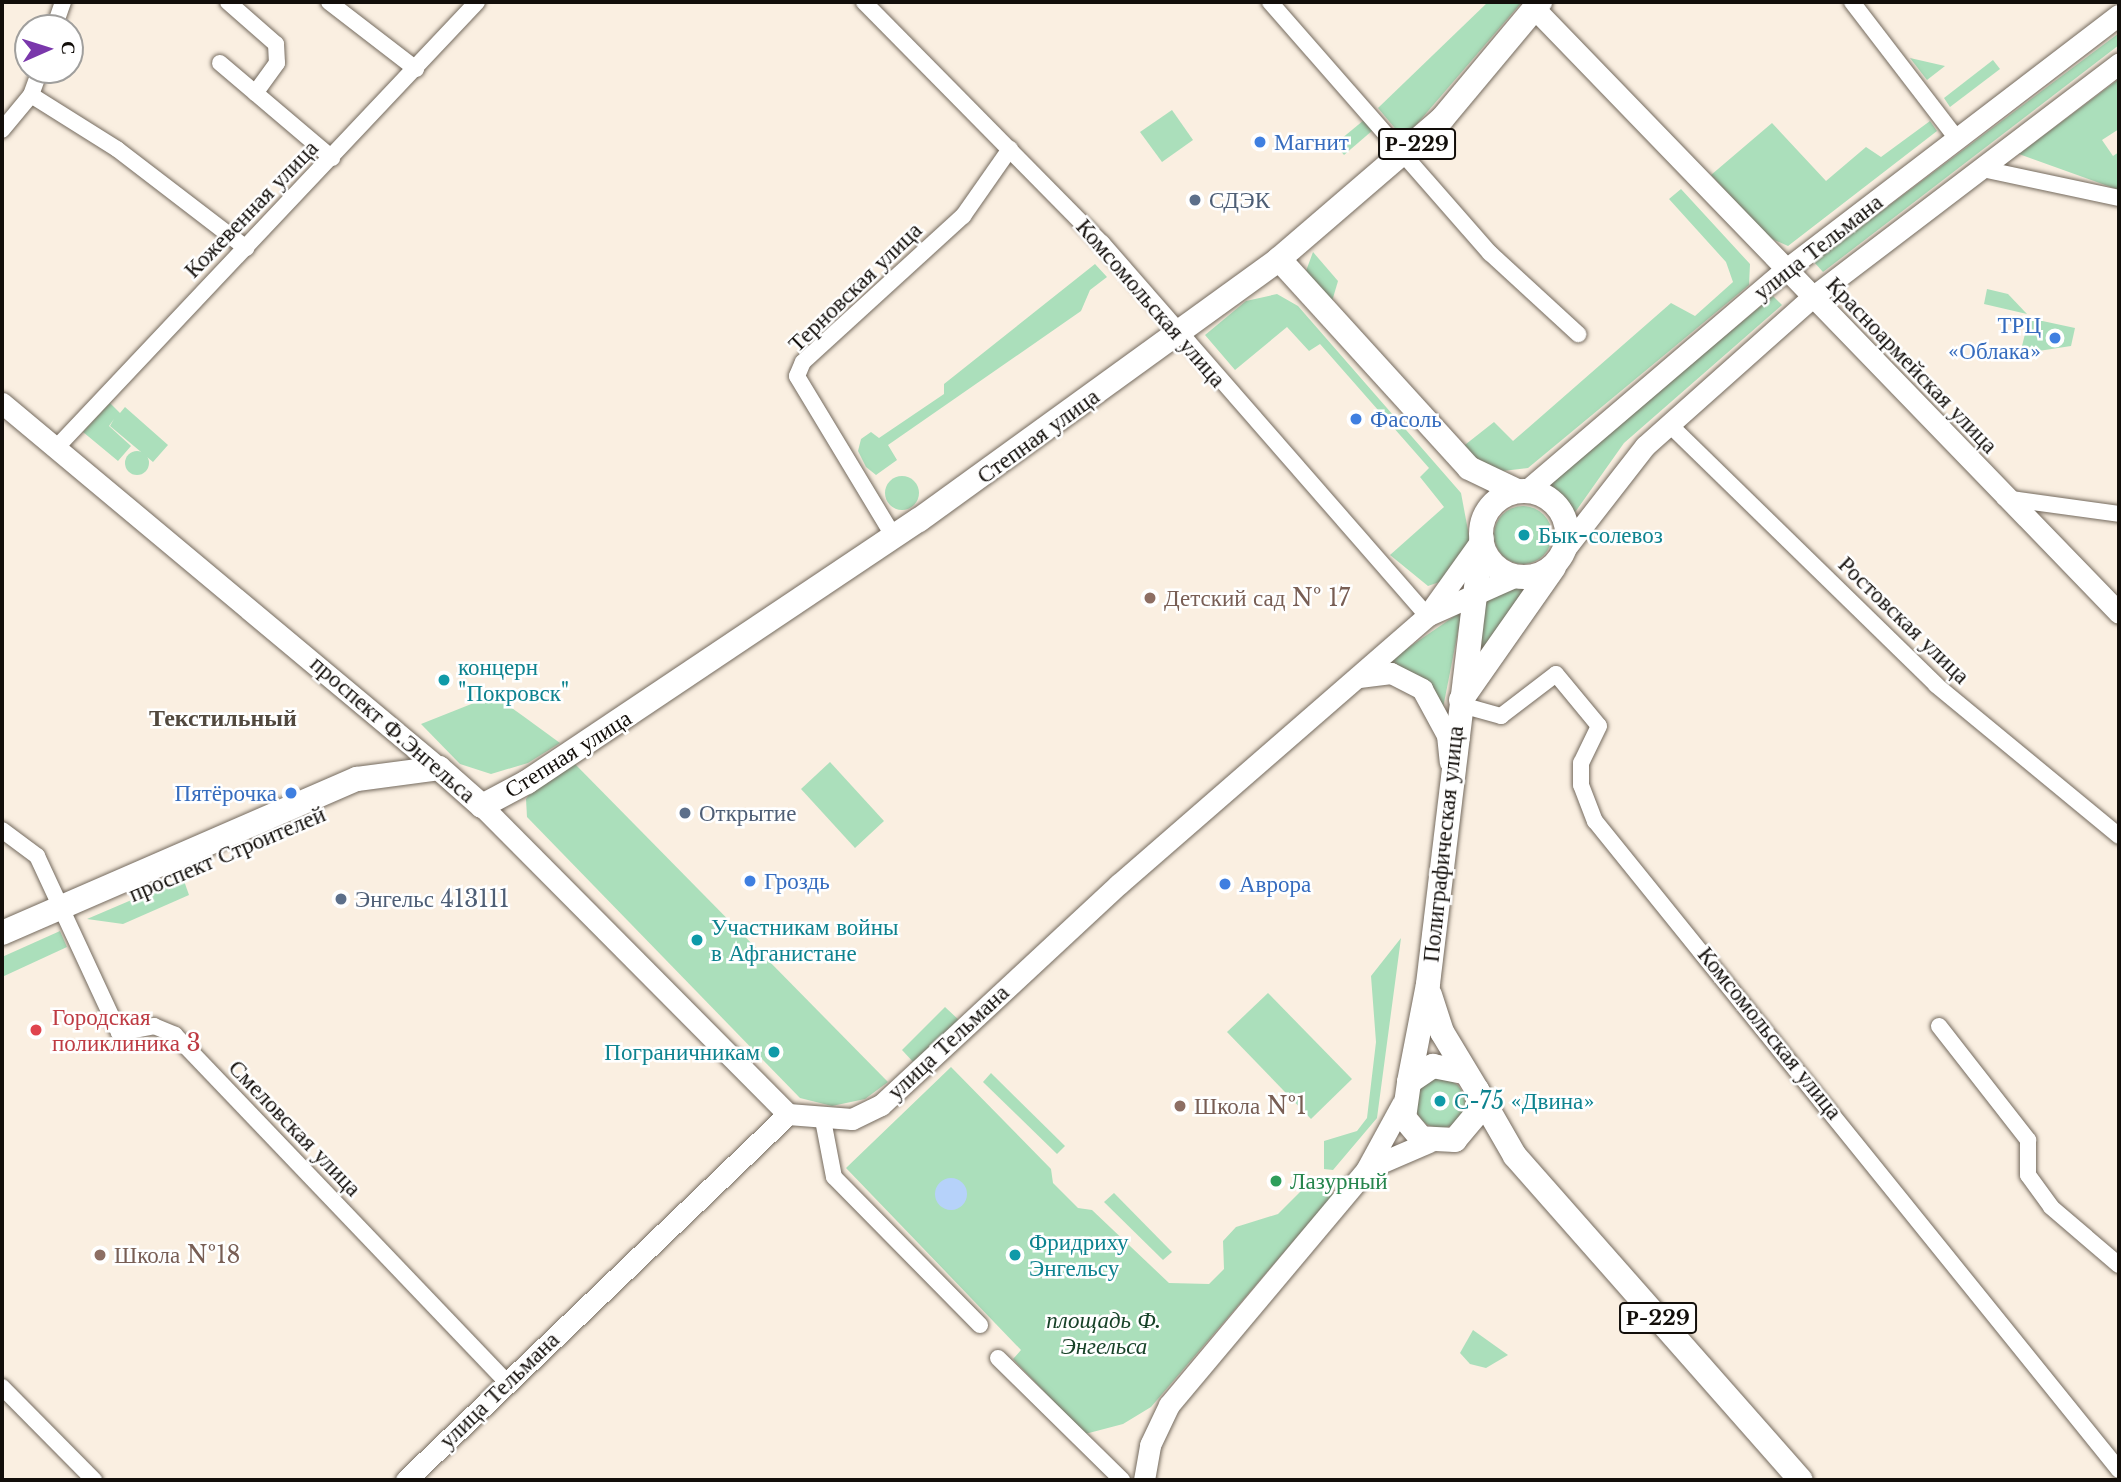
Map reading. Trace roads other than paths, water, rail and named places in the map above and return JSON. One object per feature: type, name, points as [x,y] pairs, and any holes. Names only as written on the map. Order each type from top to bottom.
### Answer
[{"type":"main road","name":"Степная улица","points":[[482,806],[584,745],[894,537],[1279,259],[1404,156],[1534,4]]},
{"type":"main road","points":[[1279,259],[1468,468],[1560,510],[1561,555]]},
{"type":"main road","points":[[1468,468],[1493,563],[1516,576]]},
{"type":"main road","name":"улица Тельмана","points":[[1484,527],[1522,491]]},
{"type":"main road","name":"Полиграфическая улица","points":[[1405,1093],[1428,985],[1458,704],[1484,527]]},
{"type":"main road","name":"улица Тельмана","points":[[1516,576],[1544,572],[1561,555]]},
{"type":"main road","name":"Полиграфическая улица","points":[[1458,704],[1561,555]]},
{"type":"main road","name":"проспект Ф.Энгельса","points":[[439,768],[482,806]]},
{"type":"main road","name":"проспект Строителей","points":[[2,951],[64,915],[358,779],[439,768]]},
{"type":"main road","name":"проспект Строителей","points":[[2,933],[64,915],[365,794],[459,785]]},
{"type":"main road","name":"Полиграфическая улица","points":[[1428,985],[1470,1081],[1515,1156],[1801,1480]]},
{"type":"main road","points":[[1470,1081],[1433,1066],[1405,1093],[1411,1129],[1430,1142],[1455,1140],[1515,1156]]},
{"type":"main road","name":"Полиграфическая улица","points":[[1455,1140],[1474,1124],[1470,1081]]},
{"type":"street","points":[[228,2],[276,44],[277,63],[256,93]]},
{"type":"street","points":[[329,2],[416,69]]},
{"type":"street","name":"Кожевенная улица","points":[[57,447],[477,2]]},
{"type":"street","name":"Комсомольская улица","points":[[864,2],[1010,149],[1180,331],[1427,616]]},
{"type":"street","points":[[1270,2],[1490,253],[1578,334]]},
{"type":"street","points":[[1852,2],[1958,140]]},
{"type":"street","name":"Красноармейская улица","points":[[1534,4],[2002,498],[2119,613]]},
{"type":"street","name":"улица Тельмана","points":[[1522,491],[1784,270],[2119,15]]},
{"type":"street","points":[[220,63],[332,158]]},
{"type":"street","name":"улица Тельмана","points":[[1561,555],[1586,516],[1669,424],[1811,298],[2119,63]]},
{"type":"street","points":[[2,130],[32,95],[36,84]]},
{"type":"street","points":[[32,95],[117,149],[246,248]]},
{"type":"street","name":"Терновская улица","points":[[894,537],[797,376],[803,362],[963,216],[1010,149]]},
{"type":"street","points":[[1983,169],[2119,198]]},
{"type":"street","name":"проспект Ф.Энгельса","points":[[2,403],[439,768]]},
{"type":"street","name":"Ростовская улица","points":[[1669,424],[1936,685],[2119,836]]},
{"type":"street","points":[[2002,498],[2119,514]]},
{"type":"street","name":"улица Тельмана","points":[[406,1480],[789,1114],[823,1120],[852,1119],[881,1105],[1119,884],[1427,616],[1484,527]]},
{"type":"street","name":"улица Тельмана","points":[[1427,616],[1516,576]]},
{"type":"street","points":[[1359,677],[1391,673],[1422,689],[1447,735],[1451,768]]},
{"type":"street","name":"Комсомольская улица","points":[[1458,704],[1501,716],[1556,674],[1599,726],[1581,763],[1581,785],[1595,821],[2119,1470]]},
{"type":"street","name":"проспект Ф.Энгельса","points":[[482,806],[789,1114]]},
{"type":"street","points":[[2,830],[37,856],[64,915]]},
{"type":"street","name":"Смеловская улица","points":[[64,915],[119,1033],[154,1026],[175,1035],[506,1383]]},
{"type":"street","points":[[1940,1026],[2028,1140],[2028,1175],[2051,1207],[2119,1265]]},
{"type":"street","points":[[1144,1480],[1150,1445],[1169,1405],[1366,1170],[1405,1093]]},
{"type":"street","points":[[823,1120],[834,1177],[980,1325]]},
{"type":"street","points":[[1366,1170],[1430,1142]]},
{"type":"street","points":[[998,1358],[1122,1480]]},
{"type":"street","points":[[2,1387],[94,1480]]},
{"type":"water","points":[[951,1178],[962,1183],[967,1194],[962,1205],[951,1210],[940,1205],[935,1194],[940,1183]]},
{"type":"place","name":"Магнит","points":[[1260,142]]},
{"type":"place","name":"СДЭК","points":[[1195,200]]},
{"type":"place","name":"ТРЦ «Облака»","points":[[2055,338]]},
{"type":"place","name":"Фасоль","points":[[1356,419]]},
{"type":"place","name":"Бык-солевоз","points":[[1524,535]]},
{"type":"place","name":"Детский сад № 17","points":[[1150,598]]},
{"type":"place","name":"концерн \"Покровск\"","points":[[444,680]]},
{"type":"place","name":"Пятёрочка","points":[[291,793]]},
{"type":"place","name":"Открытие","points":[[685,813]]},
{"type":"place","name":"Гроздь","points":[[750,881]]},
{"type":"place","name":"Аврора","points":[[1225,884]]},
{"type":"place","name":"Энгельс 413111","points":[[341,899]]},
{"type":"place","name":"Участникам войны в Афганистане","points":[[697,940]]},
{"type":"place","name":"Городская поликлиника 3","points":[[36,1030]]},
{"type":"place","name":"Пограничникам","points":[[774,1052]]},
{"type":"place","name":"С-75 «Двина»","points":[[1440,1101]]},
{"type":"place","name":"Школа №1","points":[[1180,1106]]},
{"type":"place","name":"Лазурный","points":[[1276,1181]]},
{"type":"place","name":"Школа №18","points":[[100,1255]]},
{"type":"place","name":"Фридриху Энгельсу","points":[[1015,1255]]},
{"type":"district","name":"Текстильный","points":[[223,718]]},
{"type":"park label","name":"площадь Ф. Энгельса","points":[[1104,1333]]}]
